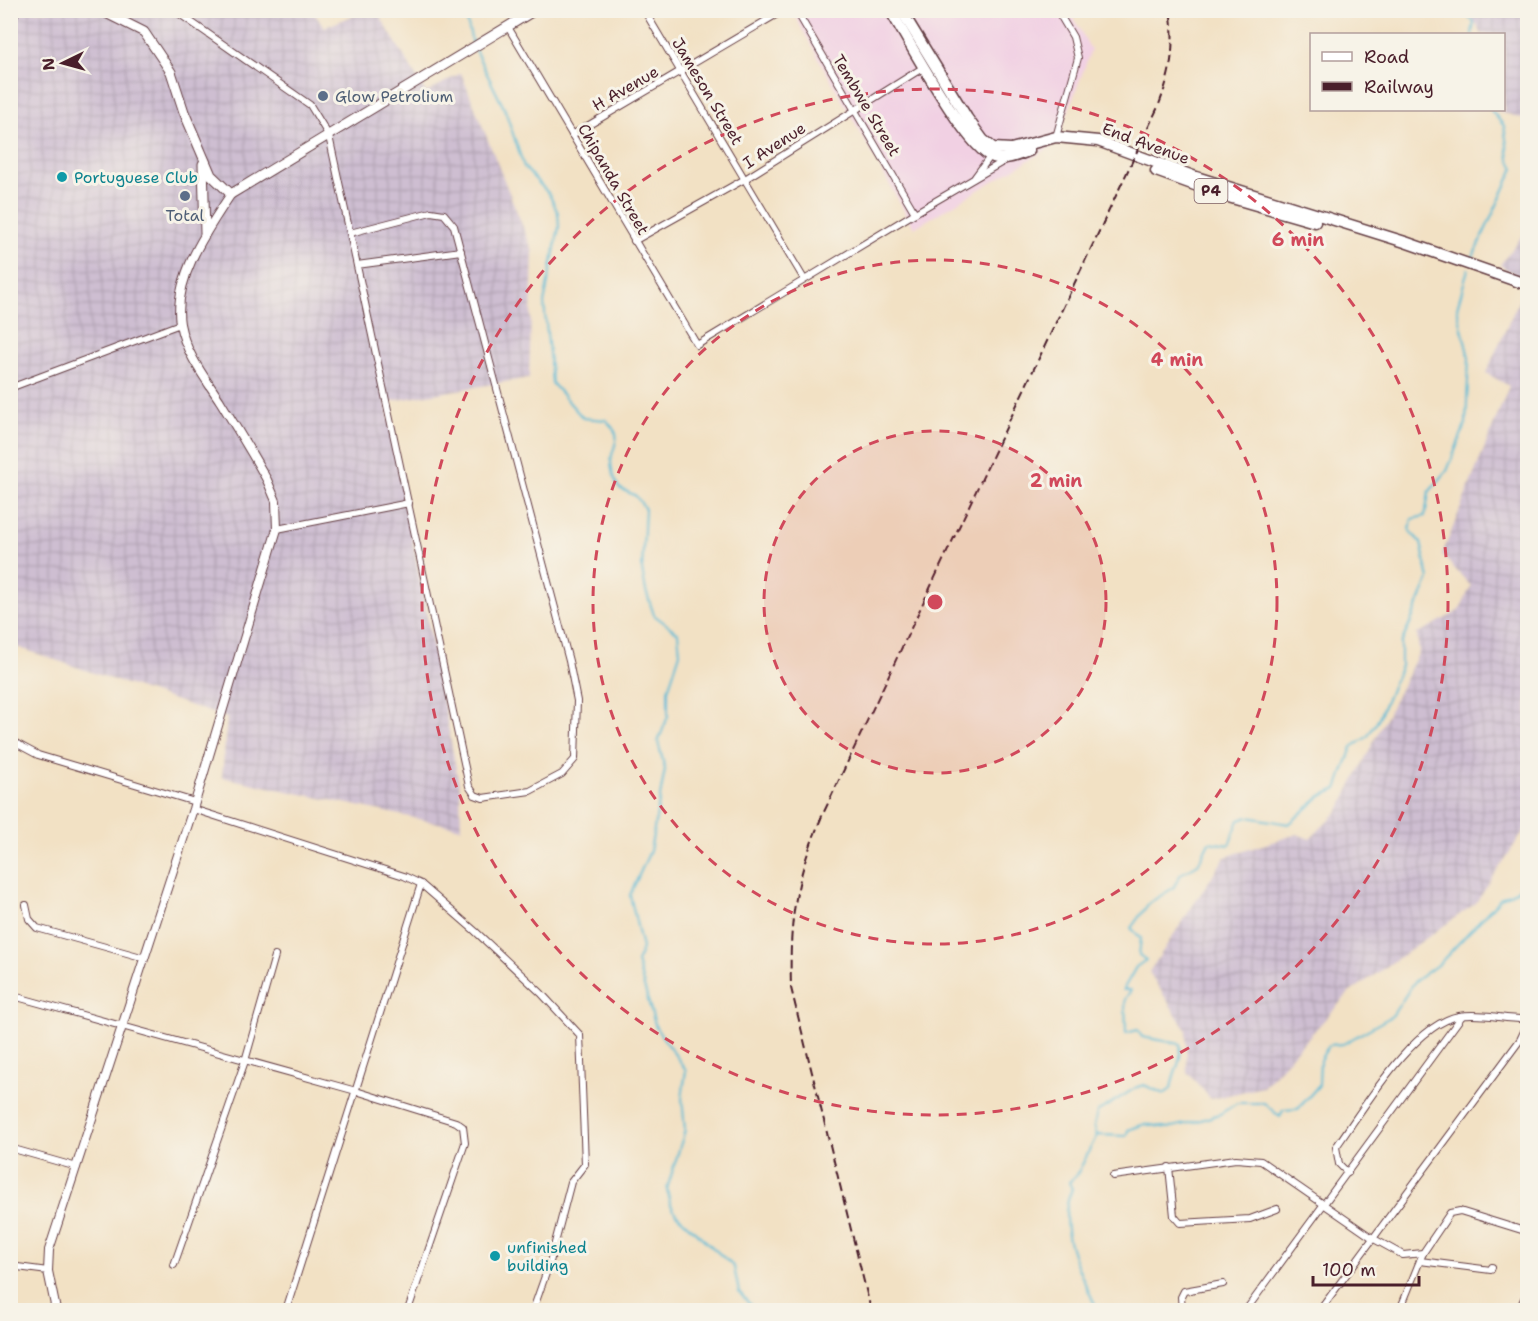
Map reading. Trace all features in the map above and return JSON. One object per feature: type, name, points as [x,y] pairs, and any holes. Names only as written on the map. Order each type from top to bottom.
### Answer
[{"type":"highway","points":[[890,10],[971,140],[992,152]]},
{"type":"highway","points":[[902,10],[977,134],[992,152]]},
{"type":"highway","name":"End Avenue","points":[[992,152],[1056,138],[1098,141],[1193,176],[1527,285]]},
{"type":"highway","name":"End Avenue","points":[[992,152],[1012,157],[1044,146],[1065,143],[1094,146],[1225,196],[1415,251],[1432,253]]},
{"type":"main road","points":[[100,10],[144,32],[171,72],[211,175],[231,194],[535,10]]},
{"type":"main road","points":[[203,158],[205,233]]},
{"type":"street","points":[[10,24],[17,10]]},
{"type":"street","points":[[174,10],[310,105],[329,136],[469,786],[475,795],[483,798],[530,791],[546,785],[562,774],[575,759],[577,701],[567,650],[454,226],[444,214],[421,214],[350,233]]},
{"type":"street","name":"Jameson Street","points":[[644,10],[804,279]]},
{"type":"street","name":"H Avenue","points":[[572,135],[784,10]]},
{"type":"street","name":"Tembwe Street","points":[[796,10],[915,213]]},
{"type":"street","points":[[1056,138],[1078,58],[1073,37],[1057,10]]},
{"type":"street","name":"Chipanda Street","points":[[508,27],[697,345]]},
{"type":"street","name":"I Avenue","points":[[634,240],[745,179],[854,108],[925,66]]},
{"type":"street","name":"End Avenue","points":[[970,183],[992,152]]},
{"type":"street","name":"End Avenue","points":[[697,345],[804,279],[1012,157]]},
{"type":"street","points":[[56,1311],[48,1271],[49,1250],[194,806],[277,529],[276,501],[267,480],[193,360],[180,324],[181,300],[190,264],[205,233],[231,194]]},
{"type":"street","points":[[357,265],[460,251]]},
{"type":"street","points":[[10,388],[180,324]]},
{"type":"street","points":[[277,529],[409,502]]},
{"type":"street","points":[[10,740],[38,755],[404,876],[421,884],[525,977],[570,1022],[580,1035],[585,1164],[571,1182],[550,1262],[533,1311]]},
{"type":"street","points":[[286,1311],[421,884]]},
{"type":"street","points":[[26,905],[29,919],[37,928],[145,958]]},
{"type":"street","points":[[174,1265],[245,1061],[275,956]]},
{"type":"street","points":[[10,995],[356,1091],[456,1122],[463,1127],[465,1143],[408,1311]]},
{"type":"street","points":[[1246,1311],[1462,1016]]},
{"type":"street","points":[[1348,1173],[1339,1164],[1336,1147],[1402,1054],[1451,1018],[1462,1016],[1527,1019]]},
{"type":"street","points":[[1320,1311],[1520,1040],[1527,1023]]},
{"type":"street","points":[[10,1148],[77,1167]]},
{"type":"street","points":[[1113,1176],[1236,1159],[1261,1161],[1374,1239],[1403,1255],[1423,1253]]},
{"type":"street","points":[[1169,1167],[1174,1216],[1180,1223],[1250,1219],[1277,1209]]},
{"type":"street","points":[[1400,1311],[1423,1253],[1444,1220],[1455,1211],[1527,1232]]},
{"type":"street","points":[[1420,1261],[1491,1270],[1492,1267]]},
{"type":"street","points":[[10,1266],[48,1271]]},
{"type":"street","points":[[1182,1311],[1181,1297],[1184,1290],[1223,1284]]},
{"type":"street","points":[[1519,1311],[1527,1290]]},
{"type":"shaded area","points":[[11,11],[312,11],[325,27],[365,11],[377,11],[426,93],[461,73],[533,252],[529,378],[386,402],[460,789],[461,828],[222,777],[227,718],[11,645]]},
{"type":"shaded area","points":[[792,11],[1070,11],[1091,50],[1056,144],[914,228]]},
{"type":"shaded area","points":[[1468,11],[1527,11],[1527,120],[1498,111],[1505,111],[1505,33],[1481,33]]},
{"type":"shaded area","points":[[1527,229],[1527,282],[1500,265]]},
{"type":"shaded area","points":[[1527,282],[1527,826],[1476,903],[1349,993],[1263,1087],[1211,1099],[1187,1072],[1186,1030],[1149,972],[1225,857],[1297,834],[1310,839],[1339,810],[1419,652],[1417,634],[1459,611],[1471,586],[1442,555],[1509,386],[1486,373]]},
{"type":"waterway","points":[[386,10],[397,16],[427,17],[434,10]]},
{"type":"waterway","points":[[464,10],[473,45]]},
{"type":"waterway","points":[[1461,10],[1474,22],[1472,33]]},
{"type":"waterway","points":[[475,50],[505,110],[524,167],[549,194],[558,213],[559,227],[544,303],[552,383],[583,418],[606,420],[616,433],[611,464],[614,476],[619,488],[636,496],[645,509],[642,570],[646,591],[654,615],[678,633],[680,653],[668,690],[668,716],[658,742],[665,769],[650,851],[630,895],[642,948],[637,962],[656,1028],[686,1070],[682,1098],[685,1130],[667,1189],[670,1203],[676,1214],[734,1267],[739,1292],[755,1310]]},
{"type":"waterway","points":[[1471,261],[1514,168],[1509,159],[1504,126],[1492,111]]},
{"type":"waterway","points":[[1097,1135],[1094,1126],[1097,1112],[1137,1087],[1144,1085],[1164,1094],[1171,1089],[1181,1050],[1180,1044],[1142,1037],[1138,1030],[1126,1033],[1125,999],[1131,990],[1123,990],[1136,967],[1146,960],[1139,955],[1141,938],[1131,928],[1149,903],[1173,888],[1181,874],[1198,864],[1209,842],[1229,845],[1239,820],[1248,817],[1289,824],[1321,796],[1337,789],[1352,747],[1367,737],[1377,722],[1401,666],[1401,644],[1429,579],[1421,543],[1410,531],[1412,519],[1425,516],[1429,492],[1447,471],[1466,423],[1469,358],[1457,308],[1468,269]]},
{"type":"waterway","points":[[1098,1310],[1072,1251],[1066,1219],[1067,1204],[1072,1189],[1069,1182],[1077,1175],[1097,1135],[1126,1136],[1128,1130],[1145,1124],[1168,1128],[1220,1114],[1237,1103],[1264,1103],[1280,1117],[1283,1110],[1298,1109],[1319,1085],[1320,1060],[1329,1045],[1343,1044],[1392,1016],[1415,981],[1440,963],[1501,898],[1516,891],[1528,879]]},
{"type":"railway","points":[[871,1310],[791,988],[791,941],[800,881],[805,860],[822,816],[1158,107],[1171,60],[1170,10]]},
{"type":"place","name":"Glow Petrolium","points":[[323,96]]},
{"type":"place","name":"Portuguese Club","points":[[62,177]]},
{"type":"place","name":"Total","points":[[185,196]]},
{"type":"place","name":"unfinished building","points":[[495,1256]]}]
